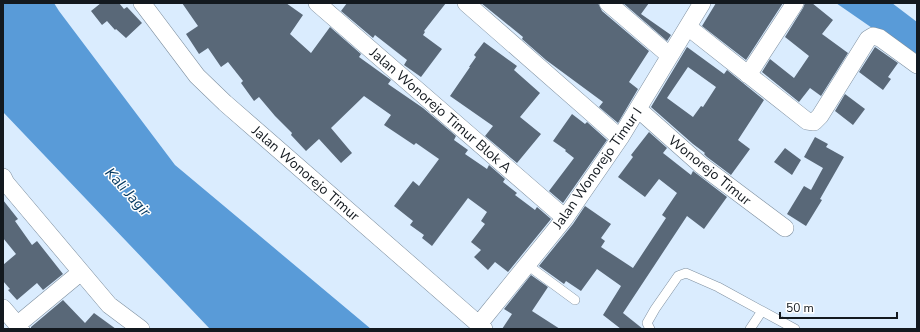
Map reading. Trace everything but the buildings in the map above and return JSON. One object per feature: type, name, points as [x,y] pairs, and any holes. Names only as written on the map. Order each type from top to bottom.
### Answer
[{"type":"street","name":"Jalan Wonorejo Timur","points":[[142,3],[197,76],[225,103],[481,327]]},
{"type":"street","name":"Jalan Wonorejo Timur Blok A","points":[[317,3],[565,218]]},
{"type":"street","points":[[466,3],[620,138]]},
{"type":"street","points":[[608,3],[670,56]]},
{"type":"street","name":"Jalan Wonorejo Timur I","points":[[481,327],[526,264],[565,218],[620,138],[702,3]]},
{"type":"street","points":[[748,75],[795,3]]},
{"type":"street","points":[[688,27],[807,121],[814,122],[820,116],[868,39],[873,36],[880,38],[917,65]]},
{"type":"street","name":"Wonorejo Timur","points":[[638,109],[700,165],[785,228]]},
{"type":"street","points":[[4,182],[109,305],[141,329]]},
{"type":"street","points":[[3,308],[19,327],[81,272]]},
{"type":"lane","points":[[526,264],[575,300]]},
{"type":"lane","points":[[650,329],[647,322],[655,309],[678,276],[686,273],[718,287],[795,329]]},
{"type":"lane","points":[[750,329],[762,311]]},
{"type":"water","name":"Kali Jagir","points":[[3,3],[54,3],[175,165],[371,329],[210,329],[3,112]]},
{"type":"water","points":[[836,3],[892,3],[917,22],[917,59]]}]
